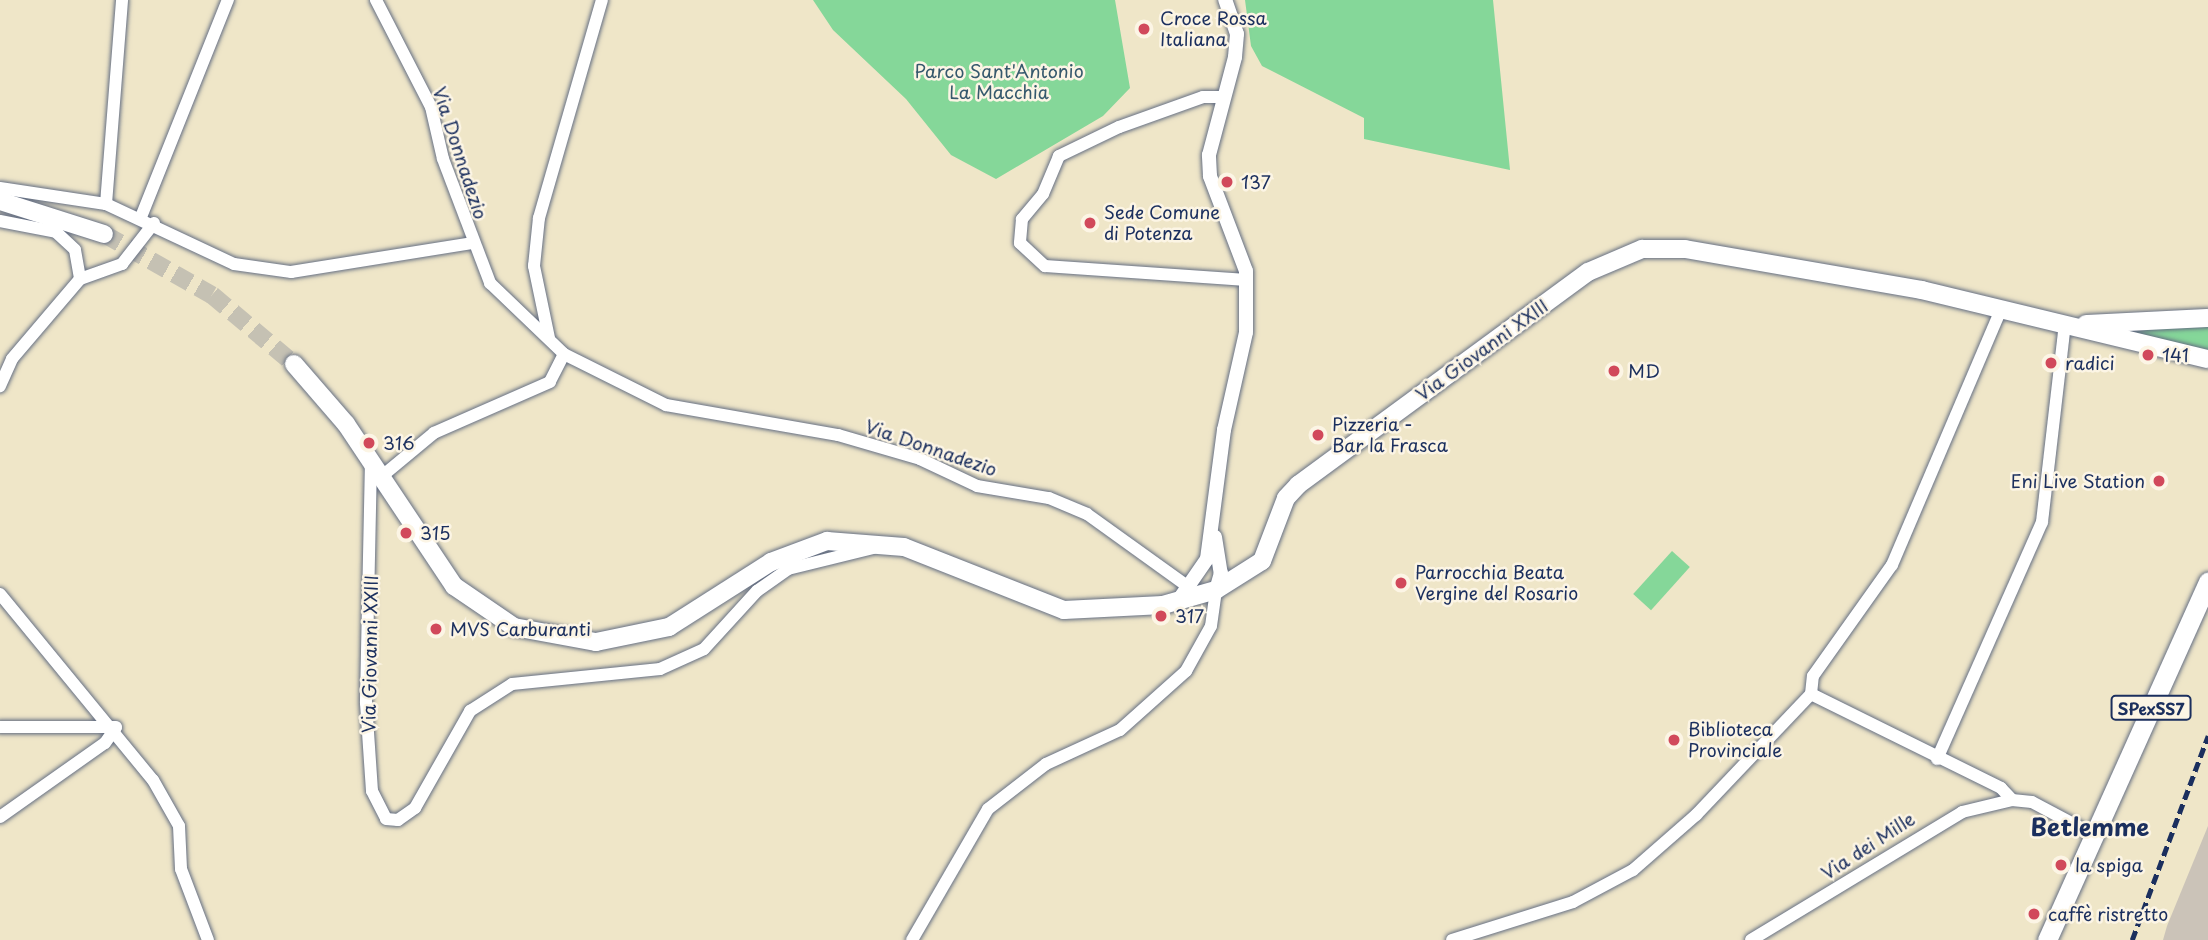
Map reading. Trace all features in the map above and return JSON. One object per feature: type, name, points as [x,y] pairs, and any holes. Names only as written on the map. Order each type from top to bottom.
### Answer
[{"type":"main road","points":[[0,201],[104,234]]},
{"type":"main road","name":"Via Giovanni XXIII","points":[[1252,572],[1298,485],[1588,272],[1628,253],[1685,249],[2069,324]]},
{"type":"main road","points":[[2143,320],[2208,305]]},
{"type":"main road","points":[[2069,324],[2208,318]]},
{"type":"main road","points":[[2069,324],[2208,359]]},
{"type":"main road","points":[[294,364],[371,461],[454,586],[514,627],[563,640],[636,638],[669,627],[795,550],[827,541],[888,544],[1064,610],[1178,601],[1216,590],[1252,572]]},
{"type":"main road","name":"SPexSS7","points":[[2047,940],[2208,582]]},
{"type":"street","points":[[106,204],[122,0]]},
{"type":"street","points":[[141,217],[228,0]]},
{"type":"street","name":"Via Donnadezio","points":[[376,0],[431,107],[472,243],[498,294],[564,354],[666,405],[838,435],[920,459],[977,486],[1049,498],[1087,514],[1190,588]]},
{"type":"street","points":[[549,338],[534,266],[540,218],[602,0]]},
{"type":"street","points":[[1178,601],[1203,568],[1214,529],[1224,430],[1244,351],[1247,280],[1210,176],[1237,34],[1225,0]]},
{"type":"street","points":[[1224,97],[1203,97],[1119,127],[1059,156],[1043,194],[1022,219],[1020,243],[1045,266],[1247,280]]},
{"type":"street","points":[[0,188],[106,204],[154,223],[234,264],[291,272],[472,243]]},
{"type":"street","points":[[0,221],[56,232],[75,250],[80,279]]},
{"type":"street","points":[[0,386],[12,359],[80,279],[122,264],[154,223]]},
{"type":"street","points":[[1452,940],[1573,902],[1633,870],[1696,815],[1811,694],[1813,676],[1892,565],[2001,309]]},
{"type":"street","points":[[1937,759],[2042,522],[2069,324]]},
{"type":"street","points":[[381,477],[433,433],[550,382],[564,354]]},
{"type":"street","name":"Via Giovanni XXIII","points":[[371,461],[366,703],[372,791],[386,819],[398,820],[415,808],[470,711],[512,684],[660,669],[704,649],[757,591],[788,569],[888,544]]},
{"type":"street","points":[[912,940],[988,809],[1046,764],[1120,730],[1185,671],[1211,626],[1219,558],[1214,529]]},
{"type":"street","points":[[1219,558],[1252,572]]},
{"type":"street","points":[[1203,568],[1216,590]]},
{"type":"street","points":[[0,594],[116,727],[179,826],[181,869],[208,940]]},
{"type":"street","points":[[1811,694],[1937,759],[2001,788],[2012,800],[2032,802],[2094,835]]},
{"type":"street","points":[[0,727],[116,727]]},
{"type":"street","points":[[0,817],[105,743],[116,727]]},
{"type":"street","name":"Via dei Mille","points":[[1751,940],[1938,822],[2012,800]]},
{"type":"shaded area","points":[[2208,826],[2208,940],[2163,940],[2167,926]]},
{"type":"green space","name":"Parco Sant'Antonio La Macchia","points":[[813,0],[1115,0],[1130,88],[1103,116],[996,179],[951,155],[906,99],[833,30]]},
{"type":"green space","points":[[1245,0],[1493,0],[1510,170],[1364,139],[1364,118],[1262,66],[1251,46]]},
{"type":"green space","points":[[2208,324],[2208,352],[2131,334],[2134,331]]},
{"type":"green space","points":[[1672,551],[1690,567],[1651,610],[1633,594]]},
{"type":"tunnel","points":[[104,234],[212,295],[294,364]]},
{"type":"railway","points":[[2132,940],[2208,736]]},
{"type":"place","name":"Croce Rossa Italiana","points":[[1144,29]]},
{"type":"place","name":"137","points":[[1227,182]]},
{"type":"place","name":"Sede Comune di Potenza","points":[[1090,223]]},
{"type":"place","name":"141","points":[[2148,355]]},
{"type":"place","name":"radici","points":[[2051,363]]},
{"type":"place","name":"MD","points":[[1614,371]]},
{"type":"place","name":"Pizzeria - Bar la Frasca","points":[[1318,435]]},
{"type":"place","name":"316","points":[[369,443]]},
{"type":"place","name":"Eni Live Station","points":[[2159,481]]},
{"type":"place","name":"315","points":[[406,533]]},
{"type":"place","name":"Parrocchia Beata Vergine del Rosario","points":[[1401,583]]},
{"type":"place","name":"317","points":[[1161,616]]},
{"type":"place","name":"MVS Carburanti","points":[[436,629]]},
{"type":"place","name":"Biblioteca Provinciale","points":[[1674,740]]},
{"type":"place","name":"la spiga","points":[[2061,865]]},
{"type":"place","name":"caffè ristretto","points":[[2034,914]]},
{"type":"district","name":"Betlemme","points":[[2090,827]]}]
